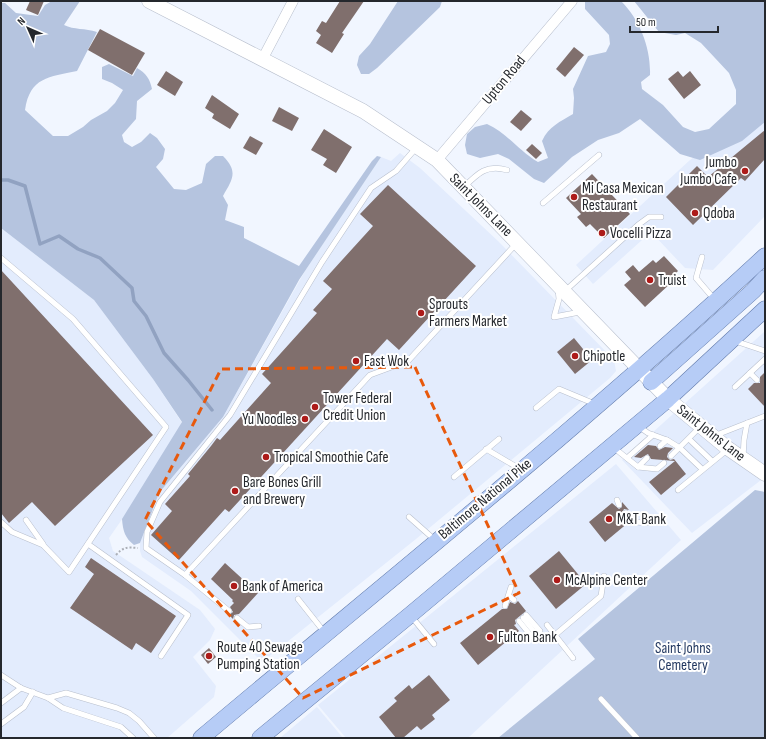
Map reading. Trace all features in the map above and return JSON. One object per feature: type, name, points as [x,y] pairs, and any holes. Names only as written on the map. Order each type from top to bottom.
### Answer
[{"type":"main road","name":"Baltimore National Pike","points":[[201,738],[639,370],[765,256]]},
{"type":"main road","points":[[651,382],[753,291],[765,278]]},
{"type":"main road","points":[[260,738],[668,400],[765,309]]},
{"type":"street","name":"Saint Johns Lane","points":[[149,1],[263,58],[363,111],[437,160],[518,242],[668,400],[728,449],[765,474]]},
{"type":"street","points":[[263,58],[293,1]]},
{"type":"street","name":"Upton Road","points":[[437,160],[572,1]]},
{"type":"lane","points":[[229,611],[185,575],[146,548],[147,532],[160,502],[230,415],[322,262],[372,188],[396,171],[418,146]]},
{"type":"lane","points":[[543,203],[599,155]]},
{"type":"lane","points":[[464,187],[478,173],[496,167],[507,170]]},
{"type":"lane","points":[[583,311],[554,317],[561,288],[649,217],[662,217]]},
{"type":"lane","points":[[185,575],[370,375],[408,361],[518,242]]},
{"type":"lane","points":[[702,257],[696,278],[716,301]]},
{"type":"lane","points":[[1,258],[73,319],[166,427],[69,572],[43,545],[26,520]]},
{"type":"lane","points":[[732,340],[765,351]]},
{"type":"lane","points":[[735,387],[764,360]]},
{"type":"lane","points":[[750,373],[757,380]]},
{"type":"lane","points":[[536,408],[559,389],[598,405]]},
{"type":"lane","points":[[712,436],[764,418]]},
{"type":"lane","points":[[743,459],[747,423]]},
{"type":"lane","points":[[637,426],[680,448],[702,469]]},
{"type":"lane","points":[[671,456],[701,426]]},
{"type":"lane","points":[[626,458],[653,435]]},
{"type":"lane","points":[[454,477],[499,439]]},
{"type":"lane","points":[[689,439],[712,460]]},
{"type":"lane","points":[[660,446],[666,440]]},
{"type":"lane","points":[[613,446],[638,467],[657,469],[664,462]]},
{"type":"lane","points":[[486,449],[520,469]]},
{"type":"lane","points":[[678,490],[712,460],[728,449]]},
{"type":"lane","points":[[638,467],[646,458]]},
{"type":"lane","points":[[626,513],[636,522],[647,523]]},
{"type":"lane","points":[[409,517],[436,541]]},
{"type":"lane","points":[[1,522],[12,532],[43,545]]},
{"type":"lane","points":[[88,544],[188,615],[161,656]]},
{"type":"lane","points":[[555,634],[601,596],[604,576]]},
{"type":"lane","points":[[509,596],[509,603],[511,588]]},
{"type":"lane","points":[[298,599],[326,634]]},
{"type":"lane","points":[[410,615],[434,644]]},
{"type":"lane","points":[[236,618],[248,627],[260,626]]},
{"type":"lane","points":[[522,618],[536,634],[522,618]]},
{"type":"lane","points":[[547,625],[573,658]]},
{"type":"lane","points":[[1,675],[21,688],[48,698],[63,708],[121,727],[133,738]]},
{"type":"lane","points":[[1,703],[21,688]]},
{"type":"lane","points":[[1,724],[24,708],[33,692]]},
{"type":"lane","points":[[48,698],[66,693],[117,708],[129,713],[139,721],[154,738]]},
{"type":"lane","points":[[601,699],[637,738]]},
{"type":"path","points":[[119,551],[127,547],[136,548]]},
{"type":"highlighted area","points":[[415,367],[519,593],[303,698],[145,520],[221,369]]},
{"type":"shaded area","points":[[765,106],[765,216],[713,270],[685,268],[651,232],[593,284],[576,265],[690,160]]},
{"type":"shaded area","points":[[400,153],[420,168],[498,241],[614,360],[616,371],[610,378],[416,539],[262,662],[191,591],[142,557],[140,543],[159,493],[223,417],[305,271],[381,157],[391,161]]},
{"type":"shaded area","points":[[1,228],[94,300],[153,379],[182,423],[134,502],[109,538],[113,551],[200,610],[215,629],[210,640],[193,657],[216,686],[214,697],[167,738],[1,738]]},
{"type":"shaded area","points":[[765,331],[765,477],[692,533],[622,460]]},
{"type":"shaded area","points":[[616,464],[681,540],[468,738],[346,738],[318,705]]},
{"type":"shaded area","points":[[317,707],[343,738],[280,738]]},
{"type":"green space","points":[[52,1],[80,1],[64,25],[72,28],[97,32],[77,71],[42,80],[31,91],[25,110],[53,136],[68,136],[107,111],[115,103],[123,90],[102,79],[102,67],[109,64],[133,76],[137,68],[147,77],[152,89],[137,101],[136,119],[122,135],[124,142],[132,147],[141,142],[150,133],[157,138],[165,149],[163,159],[156,167],[174,189],[186,190],[202,183],[206,164],[215,156],[223,156],[231,167],[232,171],[231,181],[223,196],[228,205],[225,220],[244,227],[244,238],[299,266],[372,161],[377,156],[381,157],[299,280],[223,417],[159,493],[140,543],[134,545],[128,540],[125,534],[122,519],[182,422],[153,379],[94,300],[1,228],[1,3],[5,3],[16,13],[38,16],[45,5]]},
{"type":"green space","points":[[398,1],[442,1],[440,7],[377,68],[369,74],[361,74],[357,65],[359,56],[370,44]]},
{"type":"green space","points":[[585,1],[621,1],[628,9],[639,26],[649,55],[650,75],[641,82],[642,89],[663,105],[683,127],[695,132],[709,129],[736,104],[736,90],[729,73],[701,43],[685,33],[676,35],[659,32],[634,1],[765,1],[765,122],[742,141],[700,160],[680,154],[640,119],[619,133],[598,140],[572,157],[544,183],[534,179],[509,159],[498,154],[480,158],[467,154],[465,145],[467,134],[475,127],[487,124],[501,132],[531,158],[538,162],[548,158],[542,141],[551,128],[573,114],[573,89],[588,56],[606,52],[610,44],[609,35],[585,9]]},
{"type":"green space","name":"Saint Johns Cemetery","points":[[755,490],[765,492],[765,738],[498,738],[595,659],[578,639]]},
{"type":"building","points":[[30,1],[44,1],[38,15],[26,10]]},
{"type":"building","points":[[340,1],[364,1],[342,33],[344,34],[332,53],[316,43],[321,35],[316,31],[322,21],[326,23]]},
{"type":"building","points":[[100,29],[145,53],[132,75],[88,50]]},
{"type":"building","points":[[574,47],[584,55],[565,77],[556,69]]},
{"type":"building","points":[[166,71],[183,82],[175,96],[157,85]]},
{"type":"building","points":[[678,71],[683,77],[690,71],[701,85],[684,99],[668,79]]},
{"type":"building","points":[[212,95],[239,114],[230,129],[212,118],[214,114],[205,108]]},
{"type":"building","points":[[279,107],[299,118],[292,131],[272,121]]},
{"type":"building","points":[[521,110],[532,119],[521,131],[510,122]]},
{"type":"building","points":[[324,129],[352,147],[336,173],[323,165],[327,159],[311,150]]},
{"type":"building","points":[[765,130],[765,159],[745,181],[741,178],[693,225],[666,197],[697,166],[708,177]]},
{"type":"building","points":[[250,136],[263,143],[256,155],[243,148]]},
{"type":"building","points":[[532,144],[542,153],[536,159],[526,150]]},
{"type":"building","points":[[592,174],[630,214],[604,238],[590,224],[586,227],[577,217],[581,214],[566,198]]},
{"type":"building","points":[[388,185],[476,266],[399,350],[387,339],[229,512],[225,509],[179,560],[151,535],[172,511],[165,504],[190,476],[188,474],[217,438],[220,440],[271,383],[262,374],[317,313],[313,310],[332,289],[323,281],[373,226],[360,214]]},
{"type":"building","name":"Truist","points":[[664,256],[678,271],[670,279],[672,282],[645,307],[624,285],[631,279],[625,272],[633,265],[639,272],[653,260],[656,263]]},
{"type":"building","points":[[1,270],[153,435],[55,526],[32,502],[9,523],[1,513]]},
{"type":"building","name":"Chipotle","points":[[574,338],[592,360],[575,374],[557,352]]},
{"type":"building","points":[[765,372],[765,407],[748,389],[754,383],[760,383],[760,377]]},
{"type":"building","points":[[648,445],[656,446],[659,450],[665,447],[673,448],[668,453],[667,457],[670,460],[674,459],[686,474],[661,495],[649,482],[675,461],[651,459],[648,454],[641,458],[634,457]]},
{"type":"building","name":"M&T Bank","points":[[622,502],[629,510],[624,509],[622,513],[629,522],[605,542],[589,522],[612,503],[619,509],[622,507]]},
{"type":"building","name":"McAlpine Center","points":[[559,551],[586,584],[556,609],[529,576]]},
{"type":"building","points":[[91,558],[176,616],[151,653],[136,643],[132,650],[70,608],[94,574],[85,567]]},
{"type":"building","name":"Bank of America","points":[[225,563],[258,593],[239,614],[234,615],[233,619],[229,615],[233,612],[230,607],[234,603],[232,601],[233,600],[211,579]]},
{"type":"building","name":"Fulton Bank","points":[[518,601],[526,611],[515,620],[516,624],[514,625],[519,631],[478,665],[460,643],[502,609],[507,609],[510,602],[515,604]]},
{"type":"building","name":"Route 40 Sewage Pumping Station","points":[[209,648],[216,657],[208,664],[201,655]]},
{"type":"building","points":[[429,675],[450,700],[432,715],[435,719],[421,730],[417,726],[403,738],[396,738],[379,717],[397,701],[394,698],[409,685],[412,689]]},
{"type":"waterway","points":[[1,180],[8,180],[25,186],[40,244],[59,236],[78,249],[100,258],[132,288],[134,301],[146,316],[164,353],[212,410]]},
{"type":"place","name":"Jumbo Jumbo Cafe","points":[[745,171]]},
{"type":"place","name":"Mi Casa Mexican Restaurant","points":[[574,197]]},
{"type":"place","name":"Qdoba","points":[[695,213]]},
{"type":"place","name":"Vocelli Pizza","points":[[602,233]]},
{"type":"place","name":"Truist","points":[[650,280]]},
{"type":"place","name":"Sprouts Farmers Market","points":[[421,313]]},
{"type":"place","name":"Chipotle","points":[[575,356]]},
{"type":"place","name":"Fast Wok","points":[[356,361]]},
{"type":"place","name":"Tower Federal Credit Union","points":[[315,407]]},
{"type":"place","name":"Yu Noodles","points":[[305,419]]},
{"type":"place","name":"Tropical Smoothie Cafe","points":[[266,457]]},
{"type":"place","name":"Bare Bones Grill and Brewery","points":[[235,491]]},
{"type":"place","name":"M&T Bank","points":[[609,519]]},
{"type":"place","name":"McAlpine Center","points":[[557,580]]},
{"type":"place","name":"Bank of America","points":[[234,586]]},
{"type":"place","name":"Fulton Bank","points":[[490,637]]},
{"type":"place","name":"Route 40 Sewage Pumping Station","points":[[209,656]]}]
